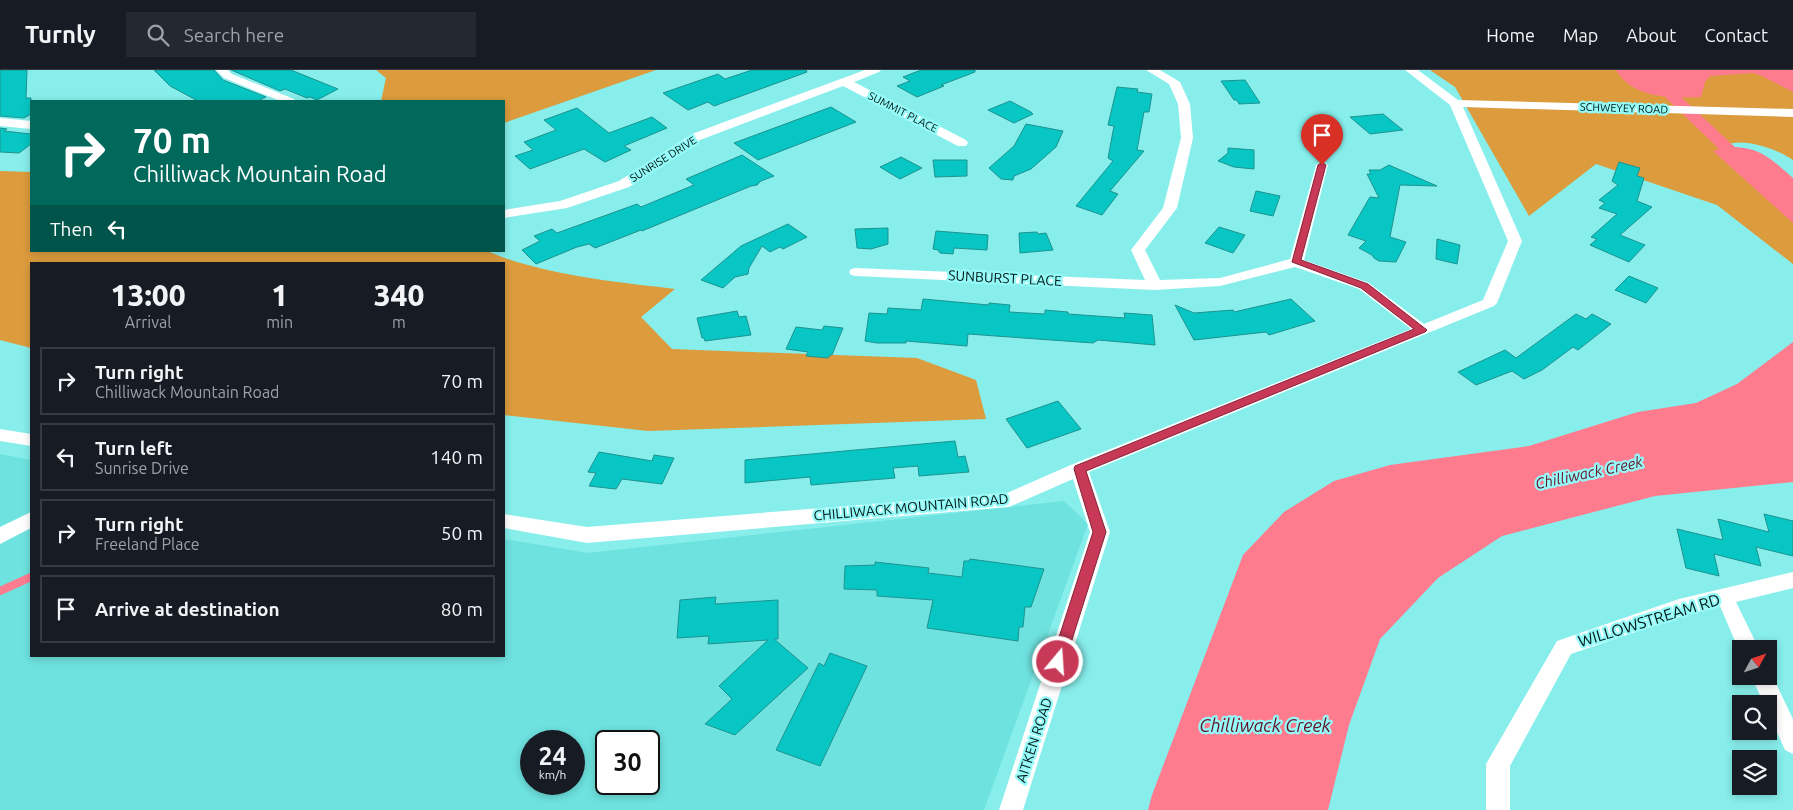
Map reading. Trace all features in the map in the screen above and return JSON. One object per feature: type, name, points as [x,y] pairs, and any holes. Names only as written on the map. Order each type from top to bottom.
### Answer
[{"type":"street","points":[[222,70],[228,76],[288,100]]},
{"type":"street","name":"SUNRISE DRIVE","points":[[505,214],[562,205],[624,184],[696,137],[875,70]]},
{"type":"street","points":[[1152,70],[1174,82],[1184,104],[1187,138],[1170,208],[1138,250],[1155,285],[1220,282],[1296,262],[1364,286],[1422,330]]},
{"type":"street","name":"CHILLIWACK MOUNTAIN ROAD","points":[[505,521],[587,535],[1009,500],[1079,469],[1489,303],[1515,241],[1455,103],[1411,70]]},
{"type":"street","name":"SUMMIT PLACE","points":[[844,82],[962,143]]},
{"type":"street","name":"SCHWEYEY ROAD","points":[[1455,103],[1793,114]]},
{"type":"street","points":[[0,122],[30,125]]},
{"type":"street","points":[[1296,262],[1322,165]]},
{"type":"street","name":"SUNBURST PLACE","points":[[856,272],[1155,285]]},
{"type":"street","points":[[0,435],[30,440]]},
{"type":"street","name":"AITKEN ROAD","points":[[1011,810],[1100,532],[1079,469]]},
{"type":"street","points":[[0,536],[30,520]]},
{"type":"street","name":"WILLOWSTREAM RD","points":[[1498,810],[1498,764],[1564,647],[1679,608],[1793,580]]},
{"type":"street","points":[[1729,608],[1745,640]]},
{"type":"street","points":[[1766,685],[1793,743]]},
{"type":"shaded area","points":[[376,70],[656,70],[505,123],[505,100],[381,100],[386,78]]},
{"type":"shaded area","points":[[1430,70],[1746,70],[1793,82],[1793,160],[1779,152],[1750,143],[1732,143],[1726,146],[1793,213],[1793,264],[1717,205],[1596,164],[1529,216],[1455,87]]},
{"type":"shaded area","points":[[0,171],[30,172],[30,252],[490,252],[555,272],[675,289],[641,317],[672,349],[917,358],[976,380],[986,419],[648,431],[505,415],[505,262],[30,262],[30,348],[0,340]]},
{"type":"shaded area","points":[[0,454],[30,460],[30,657],[505,657],[505,539],[588,553],[1064,501],[1088,524],[984,810],[0,810]]},
{"type":"water","points":[[1616,70],[1793,70],[1793,92],[1753,73],[1710,76],[1705,82],[1701,97],[1665,97],[1642,92],[1632,87],[1623,80]]},
{"type":"water","points":[[1726,147],[1747,148],[1763,154],[1793,178],[1793,223],[1713,151]]},
{"type":"water","name":"Chilliwack Creek","points":[[1793,342],[1793,482],[1655,496],[1502,536],[1438,578],[1380,639],[1349,725],[1328,810],[1148,810],[1243,555],[1284,512],[1334,481],[1390,465],[1529,446],[1638,412],[1696,403],[1737,384]]},
{"type":"building","points":[[0,70],[27,70],[26,98],[31,98],[30,115],[24,118],[0,116]]},
{"type":"building","points":[[154,70],[214,70],[223,80],[266,97],[260,100],[196,100],[170,86]]},
{"type":"building","points":[[231,70],[291,70],[338,89],[317,100],[285,89],[280,91]]},
{"type":"building","points":[[752,70],[806,70],[807,72],[714,106],[708,102],[688,110],[663,93],[718,74],[725,79]]},
{"type":"building","points":[[921,70],[975,70],[975,72],[941,85],[944,86],[917,97],[897,86],[910,81],[903,77]]},
{"type":"building","points":[[1245,80],[1260,103],[1239,104],[1221,81]]},
{"type":"building","points":[[1117,87],[1138,89],[1137,92],[1152,94],[1149,112],[1144,112],[1137,150],[1144,151],[1110,191],[1118,194],[1102,215],[1076,206],[1113,161],[1108,158],[1114,126],[1108,125]]},
{"type":"building","points":[[1010,101],[1033,114],[1014,123],[988,110]]},
{"type":"building","points":[[831,107],[856,122],[758,160],[734,143]]},
{"type":"building","points":[[577,108],[609,133],[652,117],[667,128],[624,146],[631,150],[605,162],[584,149],[530,169],[515,156],[533,150],[524,142],[556,130],[544,120]]},
{"type":"building","points":[[1383,114],[1403,130],[1370,134],[1350,117]]},
{"type":"building","points":[[1026,124],[1063,131],[1056,147],[1031,169],[1014,176],[1013,180],[1001,179],[989,168],[1014,146]]},
{"type":"building","points":[[0,128],[7,129],[4,131],[30,134],[30,145],[19,153],[0,152]]},
{"type":"building","points":[[1228,148],[1254,150],[1254,169],[1234,167],[1218,161],[1228,153]]},
{"type":"building","points":[[742,155],[774,176],[761,181],[757,185],[595,248],[589,244],[577,247],[536,264],[522,250],[540,241],[534,236],[552,229],[557,233],[637,204],[641,207],[694,185],[686,179]]},
{"type":"building","points":[[901,157],[922,168],[900,179],[880,167]]},
{"type":"building","points":[[933,160],[967,160],[967,176],[935,177]]},
{"type":"building","points":[[1619,162],[1640,168],[1637,176],[1644,178],[1637,201],[1652,207],[1620,235],[1645,245],[1629,262],[1590,245],[1597,239],[1591,237],[1617,214],[1599,208],[1605,203],[1599,200],[1618,185],[1612,181]]},
{"type":"building","points":[[1389,165],[1437,186],[1400,185],[1390,237],[1406,242],[1396,262],[1379,261],[1359,248],[1366,241],[1348,235],[1370,197],[1379,198],[1367,174],[1371,174],[1369,170],[1380,170]]},
{"type":"building","points":[[1256,191],[1280,196],[1273,216],[1250,211]]},
{"type":"building","points":[[788,224],[807,237],[783,249],[780,247],[770,252],[762,246],[749,268],[748,274],[735,277],[723,288],[701,280],[741,246]]},
{"type":"building","points":[[1219,227],[1245,235],[1233,253],[1205,243]]},
{"type":"building","points":[[888,228],[888,244],[871,249],[857,248],[855,229]]},
{"type":"building","points":[[936,231],[988,235],[987,250],[954,248],[953,254],[940,253],[938,250],[933,249]]},
{"type":"building","points":[[1037,232],[1038,234],[1046,233],[1053,250],[1020,253],[1019,233]]},
{"type":"building","points":[[1437,239],[1460,245],[1457,264],[1436,259]]},
{"type":"building","points":[[1629,276],[1658,288],[1646,303],[1615,290]]},
{"type":"building","points":[[923,299],[1010,305],[1009,312],[1045,314],[1045,310],[1068,312],[1068,314],[1125,318],[1124,313],[1152,315],[1155,345],[1098,340],[1093,343],[968,334],[967,346],[906,341],[906,343],[877,343],[865,341],[869,313],[887,314],[888,308],[921,310]]},
{"type":"building","points":[[1291,299],[1315,321],[1269,335],[1266,332],[1194,340],[1175,305],[1194,313],[1233,310],[1234,312]]},
{"type":"building","points":[[737,311],[739,317],[746,316],[751,335],[705,341],[702,338],[697,318]]},
{"type":"building","points":[[1576,314],[1586,319],[1592,314],[1611,324],[1578,350],[1573,347],[1542,370],[1524,379],[1512,371],[1476,385],[1458,372],[1505,350],[1516,358]]},
{"type":"building","points":[[824,326],[843,328],[832,355],[828,358],[806,356],[808,352],[786,349],[796,327],[822,330]]},
{"type":"building","points":[[1058,401],[1081,429],[1027,448],[1006,419]]},
{"type":"building","points":[[955,441],[958,457],[965,456],[969,472],[919,476],[918,466],[893,468],[895,478],[811,485],[810,477],[745,483],[745,460]]},
{"type":"building","points":[[599,452],[652,461],[654,455],[674,458],[662,484],[622,479],[616,489],[589,486],[596,473],[588,472]]},
{"type":"building","points":[[1764,514],[1793,521],[1793,556],[1756,547],[1761,566],[1714,554],[1719,576],[1686,568],[1677,529],[1723,540],[1718,519],[1769,532]]},
{"type":"building","points":[[970,559],[1044,569],[1031,607],[1025,607],[1023,627],[1019,627],[1018,641],[927,628],[933,600],[877,596],[877,590],[844,589],[845,566],[875,565],[875,562],[929,568],[928,573],[962,577],[964,561],[969,561]]},
{"type":"building","points":[[716,597],[715,604],[778,600],[778,639],[774,639],[808,668],[735,735],[705,724],[732,699],[719,686],[768,640],[708,644],[709,636],[677,638],[680,600]]},
{"type":"building","points":[[830,653],[867,666],[820,766],[776,750],[819,663],[824,666]]},
{"type":"waterway","name":"Chilliwack Creek","points":[[1672,96],[1747,167]]},
{"type":"waterway","points":[[0,591],[30,577]]},
{"type":"route","points":[[1058,662],[1100,532],[1079,469],[1422,330],[1364,286],[1296,262],[1322,165]]}]
